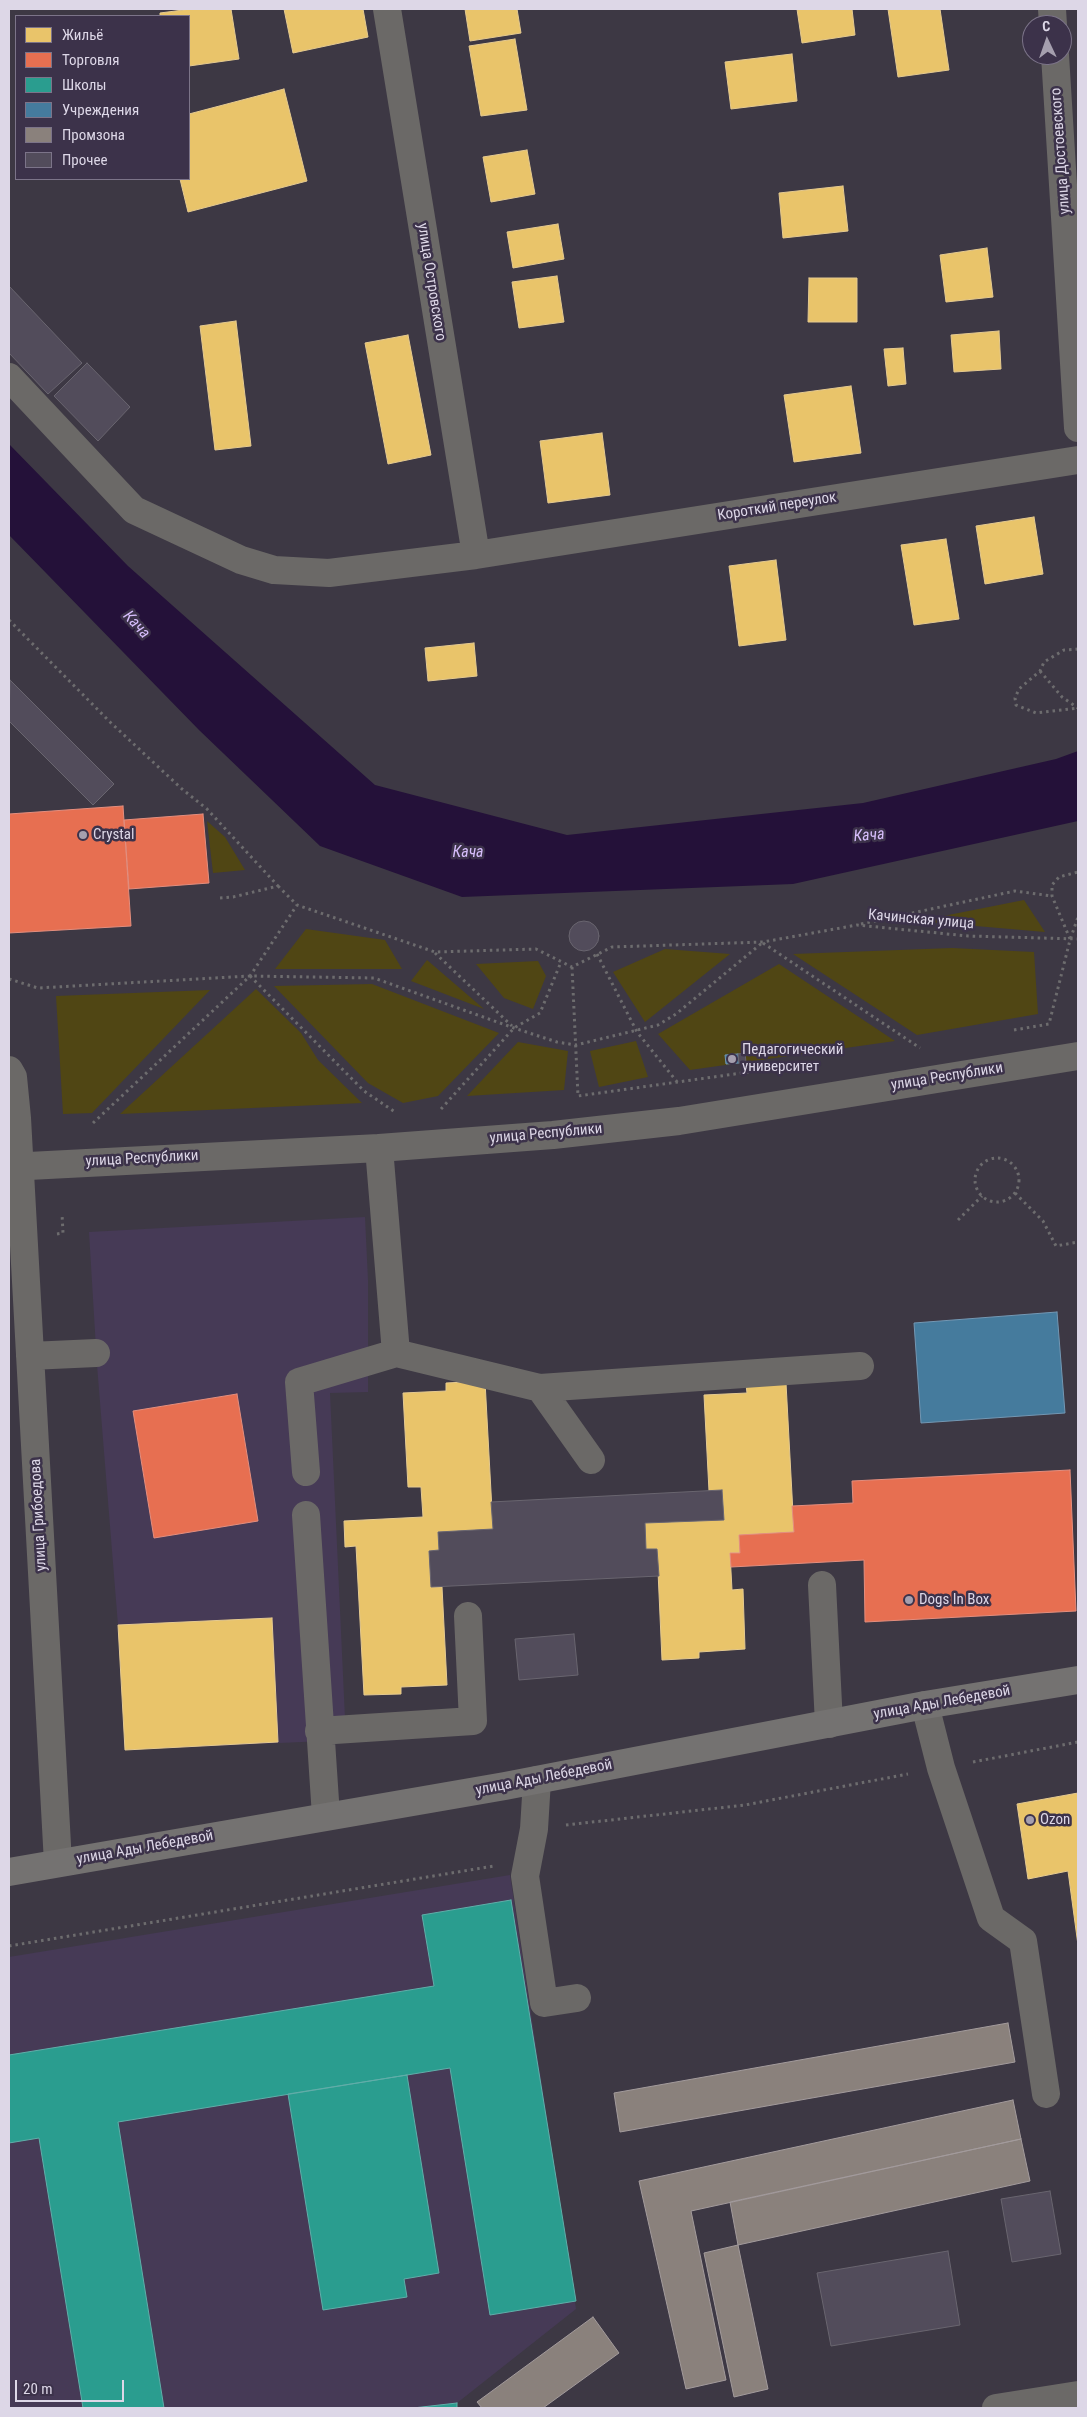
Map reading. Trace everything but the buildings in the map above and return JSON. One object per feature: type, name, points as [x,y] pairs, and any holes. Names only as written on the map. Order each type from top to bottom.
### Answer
[{"type":"main road","name":"улица Ады Лебедевой","points":[[9,1872],[537,1780],[924,1705],[1078,1680]]},
{"type":"street","name":"улица Островского","points":[[387,9],[476,555]]},
{"type":"street","name":"улица Достоевского","points":[[1056,65],[1078,428]]},
{"type":"street","name":"Короткий переулок","points":[[9,377],[134,510],[241,560],[274,570],[329,573],[476,555],[1078,460]]},
{"type":"street","name":"улица Республики","points":[[14,1166],[379,1148],[553,1134],[679,1121],[1078,1056]]},
{"type":"street","name":"улица Грибоедова","points":[[9,1070],[13,1076],[14,1085],[18,1313],[30,1356],[58,1863]]},
{"type":"street","points":[[379,1148],[376,1244],[396,1353]]},
{"type":"street","points":[[30,1356],[96,1353]]},
{"type":"street","points":[[306,1472],[299,1382],[396,1353],[540,1388],[860,1366]]},
{"type":"street","points":[[540,1388],[591,1460]]},
{"type":"street","points":[[306,1515],[326,1816]]},
{"type":"street","points":[[822,1585],[830,1724]]},
{"type":"street","points":[[319,1731],[484,1724],[468,1616]]},
{"type":"street","points":[[924,1705],[941,1768],[991,1918],[1023,1941],[1046,2094]]},
{"type":"street","points":[[537,1780],[534,1829],[525,1876],[544,2003],[577,1998]]},
{"type":"street","points":[[996,2408],[1078,2395]]},
{"type":"path","points":[[9,620],[110,722],[182,789],[207,809],[297,905],[435,952],[536,949],[572,967],[578,1096],[813,1063]]},
{"type":"path","points":[[1078,649],[1064,650],[1044,662],[1040,671],[1020,689],[1015,698],[1016,705],[1036,713],[1078,708]]},
{"type":"path","points":[[1040,671],[1062,697],[1078,708]]},
{"type":"path","points":[[1070,940],[1052,896],[1052,885],[1059,877],[1078,872]]},
{"type":"path","points":[[218,898],[233,897],[278,886]]},
{"type":"path","points":[[857,925],[1015,892],[1052,896]]},
{"type":"path","points":[[93,1123],[250,976],[297,905]]},
{"type":"path","points":[[1012,1031],[1049,1024],[1070,940],[1078,918]]},
{"type":"path","name":"Качинская улица","points":[[572,967],[612,947],[763,942],[857,925],[968,936],[1078,939]]},
{"type":"path","points":[[9,979],[38,988],[250,976],[374,978],[514,1028],[557,1042],[576,1045],[637,1032],[658,1025],[676,1014],[763,942],[918,1048]]},
{"type":"path","points":[[435,952],[514,1028]]},
{"type":"path","points":[[597,954],[637,1032],[678,1083]]},
{"type":"path","points":[[439,1111],[514,1028],[540,1013],[561,962]]},
{"type":"path","points":[[250,976],[364,1091],[395,1112]]},
{"type":"path","points":[[909,1049],[928,1046]]},
{"type":"path","points":[[996,1158],[1010,1162],[1018,1172],[1019,1187],[1015,1193],[1003,1202],[995,1202],[982,1196],[975,1183],[978,1169],[989,1160],[996,1158]]},
{"type":"path","points":[[1015,1193],[1043,1221],[1056,1246],[1078,1242]]},
{"type":"path","points":[[958,1220],[982,1196]]},
{"type":"path","points":[[52,1234],[63,1233],[62,1214]]},
{"type":"path","points":[[534,1829],[745,1805],[1078,1742]]},
{"type":"path","points":[[9,1946],[498,1866]]},
{"type":"shaded area","points":[[207,821],[225,837],[245,870],[213,873]]},
{"type":"shaded area","points":[[1024,900],[1045,932],[918,921]]},
{"type":"shaded area","points":[[306,929],[385,940],[402,969],[275,969]]},
{"type":"shaded area","points":[[952,948],[1034,952],[1038,1014],[917,1035],[793,954]]},
{"type":"shaded area","points":[[665,949],[730,954],[645,1022],[613,972]]},
{"type":"shaded area","points":[[427,960],[484,1009],[411,981]]},
{"type":"shaded area","points":[[538,961],[546,976],[533,1009],[504,998],[476,964]]},
{"type":"shaded area","points":[[779,964],[895,1041],[690,1070],[658,1034]]},
{"type":"shaded area","points":[[372,984],[499,1033],[438,1096],[403,1103],[368,1083],[274,986]]},
{"type":"shaded area","points":[[256,989],[301,1033],[318,1060],[362,1103],[120,1114]]},
{"type":"shaded area","points":[[210,990],[92,1113],[63,1114],[56,996]]},
{"type":"shaded area","points":[[636,1041],[648,1077],[599,1087],[590,1051]]},
{"type":"shaded area","points":[[518,1042],[568,1051],[564,1090],[467,1096]]},
{"type":"shaded area","points":[[365,1217],[368,1280],[368,1392],[330,1393],[346,1740],[125,1750],[118,1625],[97,1365],[89,1232]]},
{"type":"shaded area","points":[[510,1875],[576,2309],[457,2403],[457,2408],[9,2408],[9,1957]]},
{"type":"water","name":"Кача","points":[[9,444],[128,566],[375,785],[567,835],[863,803],[1056,759],[1078,751],[1078,821],[793,884],[462,897],[320,846],[199,730],[9,535]]},
{"type":"place","name":"Crystal","points":[[83,835]]},
{"type":"place","name":"Педагогический университет","points":[[732,1059]]},
{"type":"place","name":"Dogs In Box","points":[[909,1600]]},
{"type":"place","name":"Ozon","points":[[1030,1820]]}]
